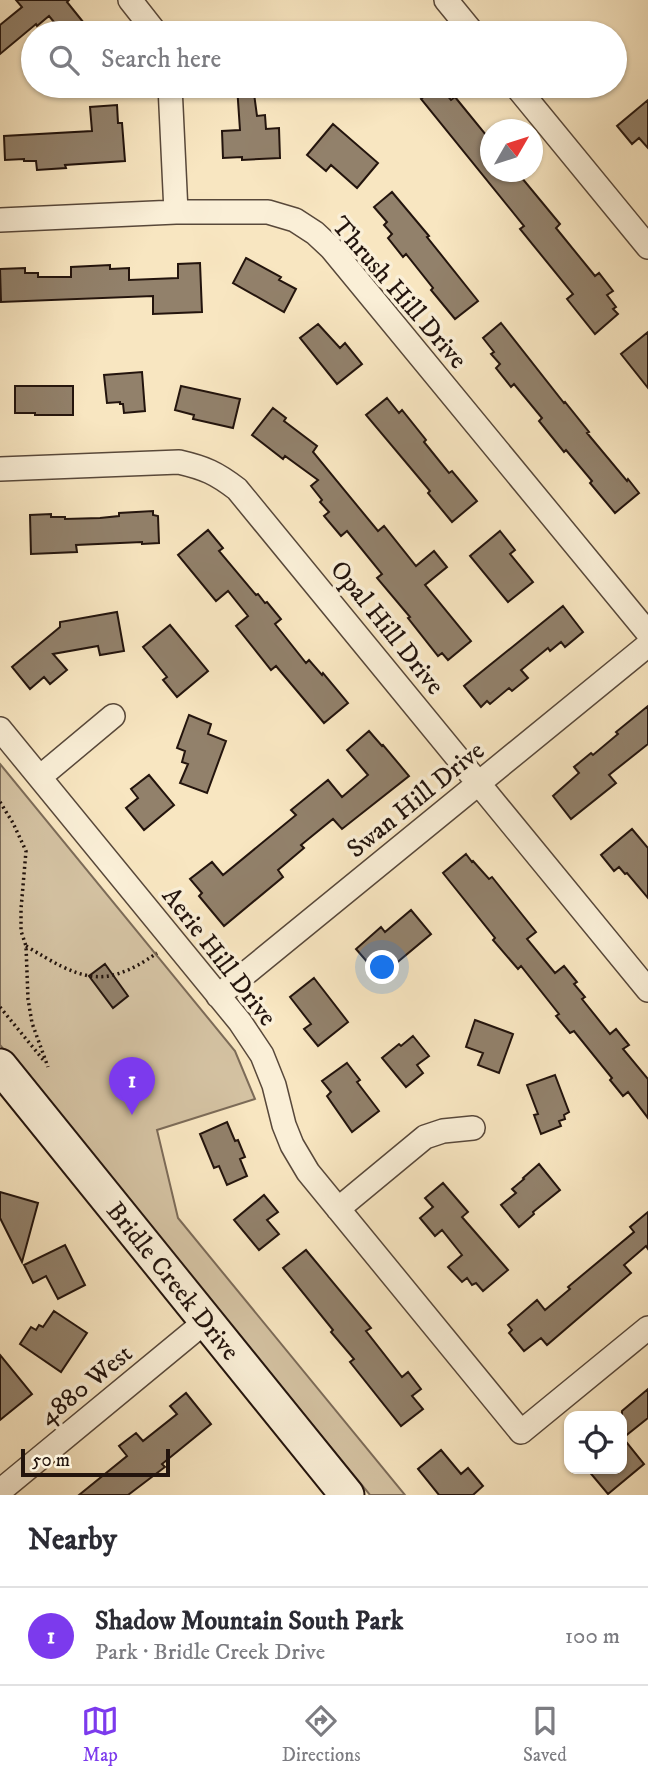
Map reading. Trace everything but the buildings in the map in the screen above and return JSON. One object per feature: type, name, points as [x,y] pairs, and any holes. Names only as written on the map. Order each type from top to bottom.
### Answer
[{"type":"street","points":[[130,0],[147,21]]},
{"type":"street","points":[[446,0],[463,21]]},
{"type":"street","points":[[171,98],[176,212]]},
{"type":"street","points":[[526,98],[648,247]]},
{"type":"street","name":"Thrush Hill Drive","points":[[0,220],[176,212],[268,212],[295,220],[315,233],[340,258],[648,633]]},
{"type":"street","name":"Opal Hill Drive","points":[[0,469],[179,462],[216,473],[237,489],[648,990]]},
{"type":"street","name":"Swan Hill Drive","points":[[218,996],[648,645]]},
{"type":"street","points":[[40,777],[113,716]]},
{"type":"street","name":"Aerie Hill Drive","points":[[0,729],[240,1022],[262,1055],[274,1085],[284,1125],[308,1172],[521,1432],[648,1328]]},
{"type":"street","name":"Bridle Creek Drive","points":[[0,1066],[347,1495]]},
{"type":"street","points":[[338,1209],[425,1137],[443,1131],[473,1128]]},
{"type":"street","name":"4880 West","points":[[0,1490],[206,1321]]},
{"type":"path","points":[[0,802],[26,850],[21,909],[26,946],[28,999],[32,1023],[48,1067],[0,1007]]},
{"type":"path","points":[[26,946],[82,975],[99,978],[138,967],[159,952]]},
{"type":"shaded area","points":[[0,764],[235,1051],[255,1099],[157,1130],[178,1218],[405,1495],[370,1495],[0,1045]]},
{"type":"place","name":"Shadow Mountain South Park","points":[[132,1115]]}]
